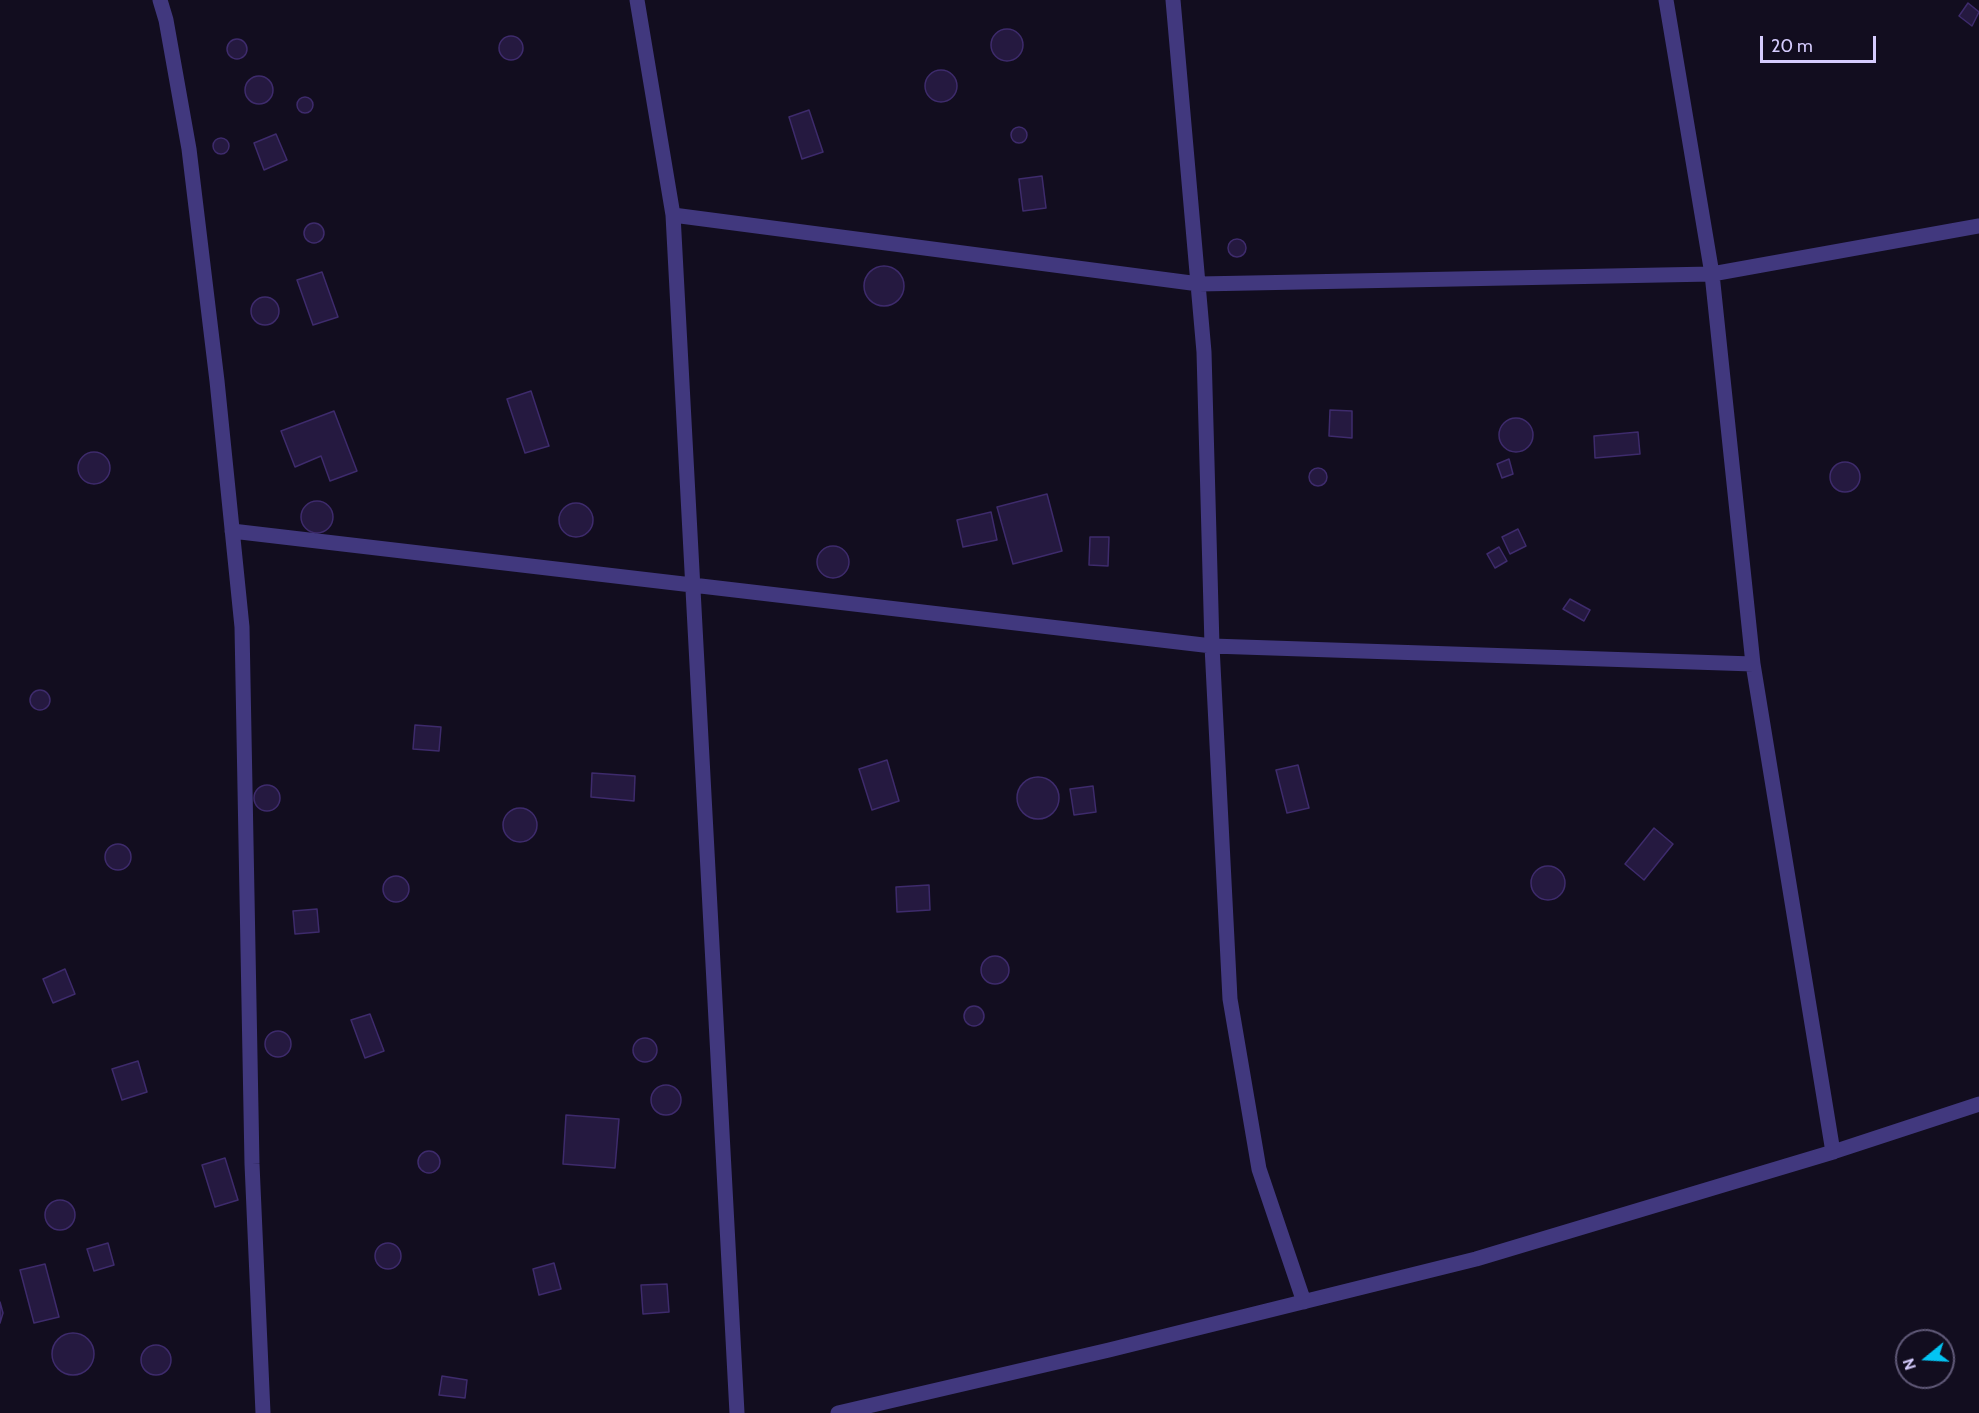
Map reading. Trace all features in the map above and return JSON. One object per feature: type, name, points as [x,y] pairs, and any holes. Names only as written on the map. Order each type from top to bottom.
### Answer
[{"type":"street","points":[[160,0],[166,20],[189,149],[242,627],[252,1164],[263,1413]]},
{"type":"street","points":[[637,0],[673,214],[695,586],[737,1413]]},
{"type":"street","points":[[1173,0],[1204,352],[1212,646],[1230,999],[1259,1169],[1304,1302]]},
{"type":"street","points":[[1666,0],[1712,274],[1753,664],[1833,1152]]},
{"type":"street","points":[[673,214],[1199,284],[1712,274],[1979,226]]},
{"type":"street","points":[[232,531],[1212,646],[1753,664]]},
{"type":"street","points":[[838,1413],[1476,1259],[1833,1152],[1979,1104]]},
{"type":"building","points":[[1968,3],[1979,12],[1972,26],[1959,16]]},
{"type":"building","points":[[1007,29],[1018,34],[1023,45],[1018,56],[1007,61],[996,56],[991,45],[996,34]]},
{"type":"building","points":[[511,36],[520,39],[523,48],[520,57],[511,60],[502,57],[499,48],[502,39]]},
{"type":"building","points":[[237,39],[244,42],[247,49],[244,56],[237,59],[230,56],[227,49],[230,42]]},
{"type":"building","points":[[941,70],[952,75],[957,86],[952,97],[941,102],[930,97],[925,86],[930,75]]},
{"type":"building","points":[[259,76],[269,80],[273,90],[269,100],[259,104],[249,100],[245,90],[249,80]]},
{"type":"building","points":[[302,97],[308,97],[313,105],[311,111],[302,113],[297,108],[297,102]]},
{"type":"building","points":[[809,110],[823,152],[802,159],[789,117]]},
{"type":"building","points":[[1016,127],[1022,127],[1027,135],[1025,141],[1016,143],[1011,138],[1011,132]]},
{"type":"building","points":[[276,134],[287,160],[264,170],[254,143]]},
{"type":"building","points":[[218,138],[224,138],[229,146],[227,152],[218,154],[213,149],[213,143]]},
{"type":"building","points":[[1042,176],[1046,208],[1023,211],[1019,179]]},
{"type":"building","points":[[314,223],[321,226],[324,233],[321,240],[314,243],[307,240],[304,233],[307,226]]},
{"type":"building","points":[[1237,239],[1243,242],[1246,248],[1243,254],[1237,257],[1231,254],[1228,248],[1231,242]]},
{"type":"building","points":[[884,266],[898,272],[904,286],[898,300],[884,306],[870,300],[864,286],[870,272]]},
{"type":"building","points":[[322,272],[338,317],[313,325],[297,280]]},
{"type":"building","points":[[265,297],[275,301],[279,311],[275,321],[265,325],[255,321],[251,311],[255,301]]},
{"type":"building","points":[[531,391],[549,446],[525,453],[507,399]]},
{"type":"building","points":[[1330,410],[1352,411],[1352,438],[1329,436]]},
{"type":"building","points":[[334,411],[357,471],[330,481],[321,456],[295,467],[281,431]]},
{"type":"building","points":[[1516,418],[1528,423],[1533,435],[1528,447],[1516,452],[1504,447],[1499,435],[1504,423]]},
{"type":"building","points":[[1638,432],[1640,454],[1595,458],[1594,436]]},
{"type":"building","points":[[94,452],[105,457],[110,468],[105,479],[94,484],[83,479],[78,468],[83,457]]},
{"type":"building","points":[[1509,459],[1513,474],[1502,478],[1497,464]]},
{"type":"building","points":[[1845,462],[1856,466],[1860,477],[1856,488],[1845,492],[1834,488],[1830,477],[1834,466]]},
{"type":"building","points":[[1318,468],[1324,471],[1327,477],[1324,483],[1318,486],[1312,483],[1309,477],[1312,471]]},
{"type":"building","points":[[1047,494],[1062,551],[1013,564],[997,507]]},
{"type":"building","points":[[317,501],[328,506],[333,517],[328,528],[317,533],[306,528],[301,517],[306,506]]},
{"type":"building","points":[[576,503],[588,508],[593,520],[588,532],[576,537],[564,532],[559,520],[564,508]]},
{"type":"building","points":[[991,512],[997,540],[963,547],[957,520]]},
{"type":"building","points":[[1518,529],[1526,546],[1510,554],[1502,537]]},
{"type":"building","points":[[1090,537],[1109,537],[1108,566],[1089,565]]},
{"type":"building","points":[[833,546],[844,551],[849,562],[844,573],[833,578],[822,573],[817,562],[822,551]]},
{"type":"building","points":[[1499,547],[1507,561],[1495,568],[1487,554]]},
{"type":"building","points":[[1570,599],[1590,610],[1584,621],[1563,609]]},
{"type":"building","points":[[36,690],[44,690],[50,696],[50,704],[44,710],[36,710],[30,704],[30,696]]},
{"type":"building","points":[[415,725],[441,727],[439,751],[413,749]]},
{"type":"building","points":[[887,760],[899,801],[872,810],[859,769]]},
{"type":"building","points":[[1298,765],[1309,808],[1287,813],[1276,770]]},
{"type":"building","points":[[592,773],[635,776],[634,801],[591,797]]},
{"type":"building","points":[[1038,777],[1046,778],[1053,783],[1058,790],[1058,806],[1053,813],[1046,818],[1038,819],[1030,818],[1023,813],[1018,806],[1017,798],[1018,790],[1023,783],[1030,778]]},
{"type":"building","points":[[267,785],[276,789],[280,798],[276,807],[267,811],[258,807],[254,798],[258,789]]},
{"type":"building","points":[[1093,786],[1096,812],[1074,815],[1070,789]]},
{"type":"building","points":[[520,808],[532,813],[537,825],[532,837],[520,842],[508,837],[503,825],[508,813]]},
{"type":"building","points":[[1654,828],[1673,844],[1644,880],[1625,864]]},
{"type":"building","points":[[118,844],[127,848],[131,857],[127,866],[118,870],[109,866],[105,857],[109,848]]},
{"type":"building","points":[[1548,866],[1560,871],[1565,883],[1560,895],[1548,900],[1536,895],[1531,883],[1536,871]]},
{"type":"building","points":[[396,876],[405,880],[409,889],[405,898],[396,902],[387,898],[383,889],[387,880]]},
{"type":"building","points":[[929,885],[930,910],[897,912],[896,887]]},
{"type":"building","points":[[317,909],[319,932],[295,934],[293,911]]},
{"type":"building","points":[[995,956],[1005,960],[1009,970],[1005,980],[995,984],[985,980],[981,970],[985,960]]},
{"type":"building","points":[[65,969],[75,994],[53,1003],[43,979]]},
{"type":"building","points":[[974,1006],[981,1009],[984,1016],[981,1023],[974,1026],[967,1023],[964,1016],[967,1009]]},
{"type":"building","points":[[370,1014],[384,1051],[365,1058],[351,1020]]},
{"type":"building","points":[[278,1031],[287,1035],[291,1044],[287,1053],[278,1057],[269,1053],[265,1044],[269,1035]]},
{"type":"building","points":[[645,1038],[650,1039],[656,1045],[656,1055],[650,1061],[645,1062],[640,1061],[634,1055],[633,1050],[634,1045],[640,1039]]},
{"type":"building","points":[[138,1061],[147,1092],[122,1100],[112,1069]]},
{"type":"building","points":[[666,1085],[677,1089],[681,1100],[677,1111],[666,1115],[655,1111],[651,1100],[655,1089]]},
{"type":"building","points":[[566,1115],[619,1119],[615,1168],[563,1164]]},
{"type":"building","points":[[429,1151],[437,1154],[440,1162],[437,1170],[429,1173],[421,1170],[418,1162],[421,1154]]},
{"type":"building","points":[[225,1158],[238,1200],[215,1207],[202,1165]]},
{"type":"building","points":[[60,1200],[66,1201],[74,1209],[74,1221],[66,1229],[60,1230],[54,1229],[46,1221],[45,1215],[46,1209],[54,1201]]},
{"type":"building","points":[[108,1243],[114,1265],[94,1271],[87,1249]]},
{"type":"building","points":[[388,1243],[397,1247],[401,1256],[397,1265],[388,1269],[379,1265],[375,1256],[379,1247]]},
{"type":"building","points":[[554,1263],[561,1289],[539,1295],[533,1269]]},
{"type":"building","points":[[45,1264],[59,1317],[34,1323],[20,1270]]},
{"type":"building","points":[[667,1284],[669,1312],[643,1314],[641,1285]]},
{"type":"building","points":[[0,1302],[3,1313],[0,1323]]},
{"type":"building","points":[[73,1333],[88,1339],[94,1354],[88,1369],[73,1375],[58,1369],[52,1354],[58,1339]]},
{"type":"building","points":[[156,1345],[167,1349],[171,1360],[167,1371],[156,1375],[145,1371],[141,1360],[145,1349]]},
{"type":"building","points":[[442,1376],[467,1380],[465,1398],[439,1395]]}]
